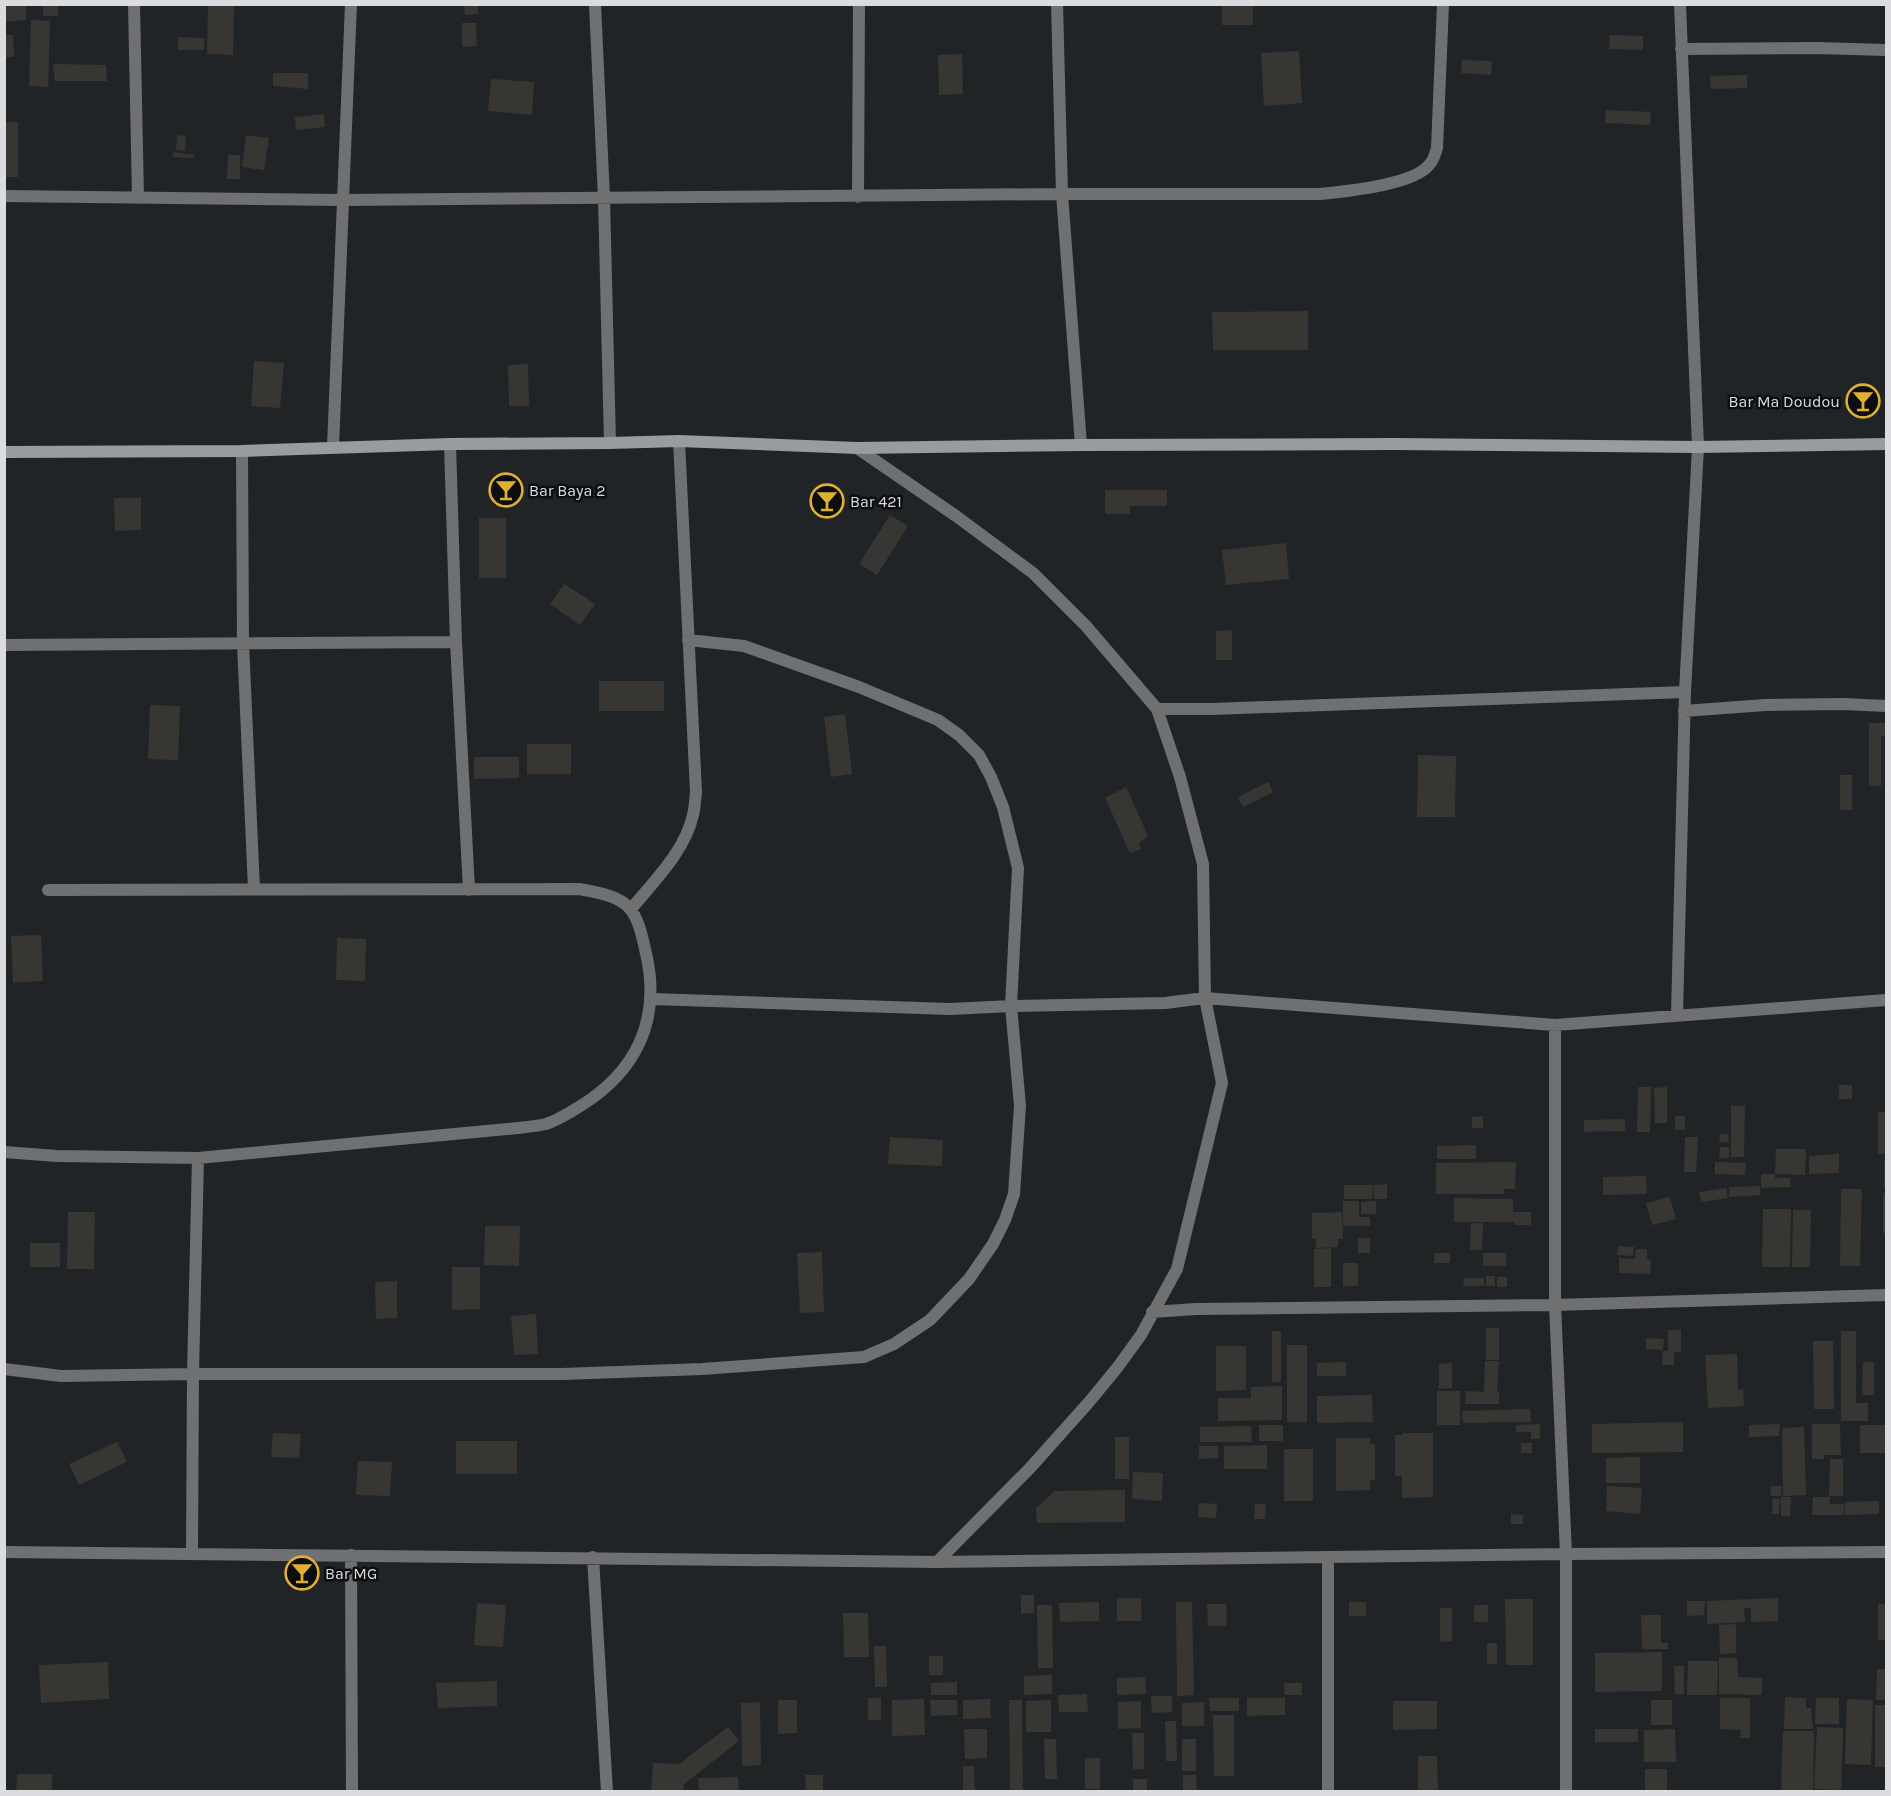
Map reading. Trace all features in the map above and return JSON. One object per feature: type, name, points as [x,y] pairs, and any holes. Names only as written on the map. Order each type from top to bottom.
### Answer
[{"type":"street","points":[[134,4],[138,197]]},
{"type":"street","points":[[333,447],[351,4]]},
{"type":"street","points":[[595,4],[604,198],[610,443]]},
{"type":"street","points":[[858,197],[859,4]]},
{"type":"street","points":[[1057,4],[1062,194],[1081,445]]},
{"type":"street","points":[[4,196],[343,200],[1320,194],[1361,189],[1416,174],[1428,166],[1437,148],[1443,4]]},
{"type":"street","points":[[1677,1015],[1684,711],[1698,447],[1680,4]]},
{"type":"street","points":[[1681,49],[1795,47],[1887,50]]},
{"type":"street","points":[[4,452],[242,451],[450,444],[679,441],[858,448],[1407,444],[1698,447],[1887,444]]},
{"type":"street","points":[[632,908],[679,849],[694,814],[696,792],[679,441]]},
{"type":"street","points":[[450,444],[456,642],[469,890]]},
{"type":"street","points":[[858,448],[1033,573],[1086,627],[1156,709],[1180,777],[1203,864],[1205,998],[1222,1083],[1177,1269],[1141,1335],[1089,1402],[1031,1467],[937,1562]]},
{"type":"street","points":[[242,451],[243,643],[254,889]]},
{"type":"street","points":[[4,1369],[61,1376],[562,1374],[702,1369],[864,1357],[894,1344],[930,1320],[969,1279],[993,1244],[1014,1194],[1020,1107],[1011,1006],[1018,868],[1003,807],[991,777],[979,755],[959,735],[938,720],[860,687],[744,646],[688,640]]},
{"type":"street","points":[[4,645],[456,642]]},
{"type":"street","points":[[1156,709],[1685,692]]},
{"type":"street","points":[[1684,711],[1765,705],[1887,706]]},
{"type":"street","points":[[4,1152],[57,1156],[198,1158],[547,1124],[572,1112],[599,1094],[624,1069],[642,1040],[652,999],[650,970],[641,929],[632,908],[607,893],[579,889],[48,890]]},
{"type":"street","points":[[652,999],[950,1009],[1165,1003],[1205,998],[1555,1025],[1887,1000]]},
{"type":"street","points":[[1555,1025],[1555,1305],[1566,1554],[1566,1791]]},
{"type":"street","points":[[192,1554],[198,1158]]},
{"type":"street","points":[[1152,1312],[1219,1309],[1555,1305],[1887,1295]]},
{"type":"street","points":[[4,1552],[937,1562],[1887,1552]]},
{"type":"street","points":[[351,1555],[352,1791]]},
{"type":"street","points":[[593,1557],[607,1791]]},
{"type":"street","points":[[1328,1558],[1328,1791]]},
{"type":"building","points":[[4,4],[26,4],[26,20],[4,22]]},
{"type":"building","points":[[43,4],[58,4],[58,16],[43,16]]},
{"type":"building","points":[[208,4],[234,4],[233,55],[207,54]]},
{"type":"building","points":[[464,4],[478,4],[478,14],[465,15]]},
{"type":"building","points":[[1222,4],[1253,4],[1253,25],[1222,25]]},
{"type":"building","points":[[31,20],[50,21],[48,87],[29,86]]},
{"type":"building","points":[[462,23],[476,23],[477,46],[462,47]]},
{"type":"building","points":[[4,35],[13,35],[14,57],[4,57]]},
{"type":"building","points":[[1610,35],[1643,36],[1643,50],[1609,49]]},
{"type":"building","points":[[178,37],[204,38],[204,50],[178,50]]},
{"type":"building","points":[[1299,51],[1302,103],[1264,106],[1261,53]]},
{"type":"building","points":[[962,54],[963,94],[939,95],[938,55]]},
{"type":"building","points":[[1462,60],[1492,61],[1491,75],[1461,73]]},
{"type":"building","points":[[53,64],[106,65],[107,81],[55,81]]},
{"type":"building","points":[[273,73],[308,73],[308,89],[273,86]]},
{"type":"building","points":[[1747,75],[1747,88],[1711,89],[1710,76]]},
{"type":"building","points":[[491,79],[534,82],[532,115],[488,111]]},
{"type":"building","points":[[1606,110],[1651,112],[1650,125],[1605,123]]},
{"type":"building","points":[[324,114],[325,127],[296,130],[295,117]]},
{"type":"building","points":[[4,122],[18,122],[18,177],[4,177]]},
{"type":"building","points":[[177,135],[186,136],[185,151],[176,150]]},
{"type":"building","points":[[246,135],[269,138],[264,170],[242,167]]},
{"type":"building","points":[[173,152],[194,155],[194,158],[173,157]]},
{"type":"building","points":[[228,155],[240,155],[240,179],[227,179]]},
{"type":"building","points":[[1308,311],[1308,350],[1213,350],[1212,312]]},
{"type":"building","points":[[254,361],[284,363],[280,408],[251,406]]},
{"type":"building","points":[[528,364],[529,406],[509,406],[508,365]]},
{"type":"building","points":[[1105,490],[1167,490],[1167,506],[1130,506],[1130,514],[1105,514]]},
{"type":"building","points":[[114,498],[141,498],[141,530],[115,531]]},
{"type":"building","points":[[890,515],[908,526],[877,575],[859,564]]},
{"type":"building","points":[[479,518],[506,518],[506,578],[479,578]]},
{"type":"building","points":[[1286,543],[1289,579],[1226,585],[1222,550]]},
{"type":"building","points":[[564,584],[595,604],[580,625],[550,604]]},
{"type":"building","points":[[1232,630],[1232,660],[1216,660],[1216,631]]},
{"type":"building","points":[[599,681],[664,681],[664,711],[599,711]]},
{"type":"building","points":[[150,705],[180,706],[178,760],[148,759]]},
{"type":"building","points":[[845,714],[852,774],[831,777],[824,717]]},
{"type":"building","points":[[1869,723],[1886,723],[1886,736],[1881,736],[1881,786],[1869,786]]},
{"type":"building","points":[[527,744],[571,744],[571,774],[527,774]]},
{"type":"building","points":[[1418,755],[1456,756],[1455,817],[1417,817]]},
{"type":"building","points":[[474,757],[519,757],[519,778],[474,779]]},
{"type":"building","points":[[1840,775],[1852,775],[1852,810],[1840,810]]},
{"type":"building","points":[[1268,782],[1273,792],[1243,807],[1238,797]]},
{"type":"building","points":[[1126,787],[1148,836],[1139,843],[1141,849],[1130,853],[1105,798]]},
{"type":"building","points":[[41,935],[43,981],[13,983],[11,936]]},
{"type":"building","points":[[337,938],[366,939],[365,981],[336,980]]},
{"type":"building","points":[[1839,1085],[1852,1085],[1852,1099],[1839,1099]]},
{"type":"building","points":[[1638,1087],[1651,1087],[1650,1132],[1637,1132]]},
{"type":"building","points":[[1667,1087],[1667,1123],[1655,1123],[1654,1088]]},
{"type":"building","points":[[1731,1106],[1745,1106],[1744,1157],[1731,1157]]},
{"type":"building","points":[[1878,1112],[1886,1112],[1886,1154],[1878,1154]]},
{"type":"building","points":[[1483,1116],[1483,1128],[1472,1128],[1472,1117]]},
{"type":"building","points":[[1675,1116],[1685,1116],[1685,1130],[1675,1130]]},
{"type":"building","points":[[1625,1119],[1625,1131],[1584,1132],[1584,1120]]},
{"type":"building","points":[[1719,1134],[1728,1134],[1729,1142],[1720,1142]]},
{"type":"building","points":[[890,1137],[943,1140],[942,1166],[888,1164]]},
{"type":"building","points":[[1685,1137],[1698,1137],[1696,1172],[1684,1172]]},
{"type":"building","points":[[1476,1145],[1476,1159],[1437,1159],[1437,1146]]},
{"type":"building","points":[[1720,1147],[1729,1147],[1729,1158],[1719,1158]]},
{"type":"building","points":[[1776,1149],[1806,1149],[1805,1175],[1775,1174]]},
{"type":"building","points":[[1839,1154],[1839,1173],[1809,1174],[1809,1156]]},
{"type":"building","points":[[1884,1160],[1886,1160],[1886,1189],[1884,1189]]},
{"type":"building","points":[[1516,1162],[1515,1189],[1504,1189],[1504,1194],[1436,1194],[1436,1163]]},
{"type":"building","points":[[1715,1162],[1746,1163],[1745,1175],[1715,1174]]},
{"type":"building","points":[[1761,1174],[1775,1174],[1775,1178],[1790,1178],[1791,1187],[1761,1188]]},
{"type":"building","points":[[1646,1176],[1647,1194],[1603,1195],[1603,1177]]},
{"type":"building","points":[[1387,1184],[1387,1199],[1374,1199],[1374,1185]]},
{"type":"building","points":[[1344,1185],[1373,1185],[1372,1199],[1344,1199]]},
{"type":"building","points":[[1760,1186],[1760,1195],[1729,1197],[1729,1187]]},
{"type":"building","points":[[1726,1188],[1728,1198],[1701,1202],[1699,1192]]},
{"type":"building","points":[[1841,1189],[1862,1189],[1860,1266],[1840,1266]]},
{"type":"building","points":[[1883,1193],[1886,1193],[1886,1233],[1883,1233]]},
{"type":"building","points":[[1670,1197],[1676,1219],[1652,1225],[1646,1203]]},
{"type":"building","points":[[1454,1198],[1513,1199],[1513,1212],[1531,1212],[1531,1225],[1514,1225],[1514,1222],[1454,1222]]},
{"type":"building","points":[[1343,1201],[1359,1201],[1359,1217],[1370,1217],[1370,1226],[1343,1226]]},
{"type":"building","points":[[1376,1201],[1376,1214],[1361,1214],[1361,1202]]},
{"type":"building","points":[[1763,1209],[1791,1209],[1790,1267],[1762,1267]]},
{"type":"building","points":[[1793,1210],[1811,1210],[1810,1267],[1792,1267]]},
{"type":"building","points":[[68,1212],[95,1212],[94,1269],[67,1269]]},
{"type":"building","points":[[1342,1212],[1343,1239],[1338,1239],[1338,1247],[1316,1248],[1316,1239],[1312,1239],[1312,1213]]},
{"type":"building","points":[[1471,1223],[1483,1223],[1482,1250],[1470,1250]]},
{"type":"building","points":[[485,1226],[520,1226],[519,1266],[484,1265]]},
{"type":"building","points":[[1358,1238],[1370,1238],[1370,1253],[1358,1253]]},
{"type":"building","points":[[30,1243],[60,1243],[60,1267],[30,1267]]},
{"type":"building","points":[[1618,1246],[1634,1247],[1633,1256],[1617,1255]]},
{"type":"building","points":[[1331,1248],[1331,1287],[1314,1287],[1314,1249]]},
{"type":"building","points":[[1636,1249],[1647,1249],[1647,1259],[1651,1260],[1650,1274],[1619,1273],[1619,1258],[1635,1259]]},
{"type":"building","points":[[822,1252],[824,1312],[800,1313],[797,1253]]},
{"type":"building","points":[[1434,1253],[1450,1253],[1450,1263],[1434,1263]]},
{"type":"building","points":[[1483,1253],[1506,1253],[1506,1266],[1483,1266]]},
{"type":"building","points":[[1343,1263],[1358,1263],[1358,1286],[1343,1286]]},
{"type":"building","points":[[452,1267],[480,1267],[480,1309],[452,1310]]},
{"type":"building","points":[[1486,1276],[1495,1276],[1495,1286],[1486,1286]]},
{"type":"building","points":[[1497,1277],[1507,1277],[1507,1287],[1497,1287]]},
{"type":"building","points":[[1463,1278],[1484,1278],[1484,1286],[1464,1286]]},
{"type":"building","points":[[397,1281],[397,1318],[376,1319],[375,1282]]},
{"type":"building","points":[[536,1314],[538,1354],[514,1355],[511,1316]]},
{"type":"building","points":[[1486,1328],[1499,1328],[1499,1360],[1486,1360]]},
{"type":"building","points":[[1668,1330],[1681,1330],[1681,1352],[1674,1352],[1674,1365],[1662,1365],[1663,1351],[1668,1351]]},
{"type":"building","points":[[1272,1331],[1281,1331],[1281,1382],[1272,1382]]},
{"type":"building","points":[[1841,1331],[1856,1331],[1856,1403],[1868,1403],[1868,1421],[1841,1421]]},
{"type":"building","points":[[1646,1338],[1664,1339],[1663,1350],[1646,1349]]},
{"type":"building","points":[[1813,1341],[1833,1341],[1834,1409],[1814,1409]]},
{"type":"building","points":[[1287,1345],[1307,1345],[1307,1422],[1287,1422]]},
{"type":"building","points":[[1216,1346],[1246,1346],[1246,1390],[1216,1391]]},
{"type":"building","points":[[1737,1354],[1738,1390],[1743,1389],[1744,1406],[1708,1408],[1705,1355]]},
{"type":"building","points":[[1485,1361],[1499,1361],[1497,1392],[1499,1392],[1499,1404],[1465,1404],[1466,1391],[1484,1392]]},
{"type":"building","points":[[1346,1362],[1346,1376],[1317,1376],[1317,1363]]},
{"type":"building","points":[[1863,1362],[1874,1362],[1874,1395],[1862,1395]]},
{"type":"building","points":[[1452,1363],[1452,1388],[1439,1389],[1439,1364]]},
{"type":"building","points":[[1282,1386],[1282,1420],[1218,1421],[1218,1398],[1251,1398],[1251,1387]]},
{"type":"building","points":[[1437,1391],[1460,1391],[1460,1425],[1437,1425]]},
{"type":"building","points":[[1372,1395],[1373,1422],[1317,1423],[1317,1396]]},
{"type":"building","points":[[1530,1409],[1531,1422],[1463,1423],[1462,1411]]},
{"type":"building","points":[[1683,1422],[1683,1452],[1592,1453],[1592,1424]]},
{"type":"building","points":[[1540,1424],[1540,1439],[1531,1439],[1531,1432],[1516,1432],[1516,1425]]},
{"type":"building","points":[[1780,1424],[1779,1436],[1749,1437],[1749,1425]]},
{"type":"building","points":[[1812,1424],[1840,1424],[1841,1455],[1824,1455],[1824,1459],[1812,1459]]},
{"type":"building","points":[[1259,1425],[1283,1425],[1283,1441],[1259,1441]]},
{"type":"building","points":[[1860,1425],[1886,1425],[1886,1453],[1860,1453]]},
{"type":"building","points":[[1251,1426],[1252,1442],[1200,1442],[1200,1427]]},
{"type":"building","points":[[1804,1427],[1806,1495],[1783,1496],[1782,1428]]},
{"type":"building","points":[[273,1433],[301,1434],[299,1458],[271,1457]]},
{"type":"building","points":[[1402,1433],[1433,1433],[1433,1497],[1402,1498],[1402,1476],[1395,1476],[1395,1435],[1402,1435]]},
{"type":"building","points":[[1115,1437],[1129,1437],[1129,1479],[1115,1479]]},
{"type":"building","points":[[1336,1438],[1370,1438],[1370,1444],[1375,1444],[1375,1480],[1370,1480],[1370,1490],[1336,1491]]},
{"type":"building","points":[[456,1441],[517,1441],[517,1474],[456,1474]]},
{"type":"building","points":[[117,1442],[127,1462],[79,1485],[69,1464]]},
{"type":"building","points":[[1521,1443],[1532,1443],[1532,1453],[1521,1453]]},
{"type":"building","points":[[1267,1445],[1267,1469],[1224,1469],[1224,1446]]},
{"type":"building","points":[[1199,1446],[1218,1446],[1218,1458],[1199,1459]]},
{"type":"building","points":[[1284,1449],[1313,1449],[1313,1501],[1284,1501]]},
{"type":"building","points":[[1640,1457],[1640,1483],[1606,1483],[1606,1458]]},
{"type":"building","points":[[1830,1459],[1843,1459],[1843,1496],[1829,1496]]},
{"type":"building","points":[[358,1461],[392,1462],[390,1496],[356,1495]]},
{"type":"building","points":[[1133,1472],[1163,1473],[1162,1501],[1132,1499]]},
{"type":"building","points":[[1607,1486],[1642,1488],[1640,1514],[1606,1511]]},
{"type":"building","points":[[1771,1486],[1782,1486],[1781,1496],[1770,1496]]},
{"type":"building","points":[[1125,1490],[1125,1522],[1037,1523],[1036,1508],[1055,1491]]},
{"type":"building","points":[[1781,1497],[1791,1497],[1790,1516],[1781,1516]]},
{"type":"building","points":[[1813,1497],[1830,1497],[1830,1504],[1844,1504],[1844,1515],[1812,1515]]},
{"type":"building","points":[[1773,1498],[1780,1499],[1779,1514],[1772,1514]]},
{"type":"building","points":[[1879,1501],[1879,1514],[1845,1515],[1845,1502]]},
{"type":"building","points":[[1199,1503],[1217,1504],[1216,1518],[1198,1517]]},
{"type":"building","points":[[1255,1504],[1266,1504],[1265,1519],[1254,1519]]},
{"type":"building","points":[[1511,1514],[1523,1515],[1523,1524],[1511,1524]]},
{"type":"building","points":[[1021,1595],[1034,1595],[1034,1613],[1021,1614]]},
{"type":"building","points":[[1117,1598],[1141,1598],[1142,1621],[1117,1621]]},
{"type":"building","points":[[1778,1598],[1778,1621],[1751,1622],[1751,1608],[1744,1608],[1745,1622],[1707,1624],[1707,1601]]},
{"type":"building","points":[[1505,1599],[1533,1599],[1533,1665],[1506,1665]]},
{"type":"building","points":[[1687,1601],[1705,1601],[1704,1615],[1687,1616]]},
{"type":"building","points":[[1099,1602],[1099,1621],[1060,1622],[1059,1603]]},
{"type":"building","points":[[1176,1602],[1192,1602],[1194,1695],[1177,1696]]},
{"type":"building","points":[[1349,1602],[1366,1602],[1366,1616],[1349,1616]]},
{"type":"building","points":[[477,1603],[506,1605],[503,1647],[474,1645]]},
{"type":"building","points":[[1207,1604],[1226,1604],[1227,1626],[1208,1626]]},
{"type":"building","points":[[1878,1604],[1886,1604],[1886,1640],[1878,1640]]},
{"type":"building","points":[[1037,1605],[1052,1605],[1053,1668],[1038,1668]]},
{"type":"building","points":[[1474,1605],[1488,1605],[1488,1622],[1474,1622]]},
{"type":"building","points":[[1440,1608],[1452,1608],[1452,1641],[1440,1642]]},
{"type":"building","points":[[843,1613],[868,1613],[869,1657],[844,1657]]},
{"type":"building","points":[[1641,1615],[1661,1615],[1661,1643],[1668,1643],[1668,1649],[1642,1649]]},
{"type":"building","points":[[1736,1624],[1736,1653],[1720,1654],[1719,1625]]},
{"type":"building","points":[[1487,1643],[1497,1643],[1497,1664],[1487,1664]]},
{"type":"building","points":[[874,1646],[886,1646],[887,1687],[875,1687]]},
{"type":"building","points":[[1662,1652],[1662,1691],[1595,1692],[1595,1653]]},
{"type":"building","points":[[929,1656],[943,1656],[943,1675],[929,1675]]},
{"type":"building","points":[[1719,1658],[1737,1658],[1738,1677],[1762,1678],[1762,1695],[1719,1694]]},
{"type":"building","points":[[1688,1661],[1718,1661],[1717,1695],[1687,1695]]},
{"type":"building","points":[[108,1662],[109,1699],[41,1703],[39,1665]]},
{"type":"building","points":[[1674,1666],[1684,1666],[1684,1694],[1675,1694]]},
{"type":"building","points":[[1877,1669],[1886,1669],[1886,1700],[1876,1700]]},
{"type":"building","points":[[1052,1675],[1052,1694],[1024,1695],[1024,1676]]},
{"type":"building","points":[[1145,1677],[1146,1694],[1117,1695],[1117,1678]]},
{"type":"building","points":[[497,1681],[497,1706],[438,1708],[436,1683]]},
{"type":"building","points":[[957,1682],[957,1695],[931,1695],[931,1683]]},
{"type":"building","points":[[1284,1683],[1302,1683],[1302,1695],[1285,1695]]},
{"type":"building","points":[[1087,1694],[1088,1712],[1059,1712],[1058,1695]]},
{"type":"building","points":[[1151,1696],[1172,1696],[1172,1712],[1152,1713]]},
{"type":"building","points":[[1785,1697],[1806,1698],[1806,1708],[1811,1708],[1813,1729],[1784,1729]]},
{"type":"building","points":[[868,1698],[881,1698],[881,1720],[868,1720]]},
{"type":"building","points":[[1209,1698],[1239,1698],[1239,1711],[1210,1711]]},
{"type":"building","points":[[1247,1698],[1285,1698],[1285,1715],[1247,1716]]},
{"type":"building","points":[[1720,1698],[1750,1698],[1750,1738],[1740,1738],[1741,1730],[1720,1729]]},
{"type":"building","points":[[1816,1698],[1839,1698],[1839,1724],[1815,1724]]},
{"type":"building","points":[[924,1699],[925,1735],[892,1736],[892,1700]]},
{"type":"building","points":[[990,1699],[991,1718],[963,1719],[963,1700]]},
{"type":"building","points":[[1847,1699],[1873,1700],[1871,1765],[1845,1764]]},
{"type":"building","points":[[778,1700],[797,1700],[797,1733],[778,1734]]},
{"type":"building","points":[[930,1700],[957,1700],[958,1715],[931,1716]]},
{"type":"building","points":[[1009,1700],[1022,1700],[1023,1792],[1010,1792]]},
{"type":"building","points":[[1051,1700],[1051,1732],[1026,1732],[1026,1701]]},
{"type":"building","points":[[1651,1700],[1672,1700],[1672,1725],[1651,1725]]},
{"type":"building","points":[[1141,1701],[1141,1728],[1118,1729],[1118,1702]]},
{"type":"building","points":[[1393,1701],[1437,1701],[1437,1729],[1393,1730]]},
{"type":"building","points":[[760,1702],[761,1765],[742,1766],[741,1703]]},
{"type":"building","points":[[1204,1702],[1204,1726],[1182,1726],[1182,1703]]},
{"type":"building","points":[[1875,1705],[1886,1705],[1886,1767],[1875,1767]]},
{"type":"building","points":[[1213,1715],[1234,1715],[1234,1776],[1214,1776]]},
{"type":"building","points":[[1165,1721],[1176,1721],[1177,1761],[1166,1761]]},
{"type":"building","points":[[728,1727],[739,1741],[684,1784],[683,1792],[651,1792],[653,1763],[679,1764]]},
{"type":"building","points":[[1817,1727],[1843,1728],[1841,1790],[1814,1789]]},
{"type":"building","points":[[964,1729],[987,1729],[987,1758],[965,1759]]},
{"type":"building","points":[[1595,1729],[1638,1729],[1638,1742],[1595,1742]]},
{"type":"building","points":[[1675,1729],[1676,1762],[1644,1762],[1644,1730]]},
{"type":"building","points":[[1783,1731],[1814,1731],[1813,1791],[1781,1790]]},
{"type":"building","points":[[1132,1733],[1144,1733],[1144,1769],[1133,1770]]},
{"type":"building","points":[[1044,1739],[1056,1739],[1057,1779],[1045,1779]]},
{"type":"building","points":[[1182,1739],[1196,1739],[1196,1771],[1182,1771]]},
{"type":"building","points":[[1418,1756],[1437,1756],[1438,1791],[1418,1791]]},
{"type":"building","points":[[1085,1758],[1100,1758],[1100,1789],[1085,1789]]},
{"type":"building","points":[[963,1766],[974,1766],[975,1792],[963,1792]]},
{"type":"building","points":[[1645,1769],[1667,1769],[1667,1792],[1645,1792]]},
{"type":"building","points":[[17,1774],[52,1774],[52,1792],[16,1792]]},
{"type":"building","points":[[805,1775],[823,1775],[823,1792],[806,1792]]},
{"type":"building","points":[[1183,1775],[1196,1775],[1197,1792],[1183,1792]]},
{"type":"building","points":[[738,1777],[739,1792],[699,1792],[698,1778]]},
{"type":"building","points":[[1133,1779],[1147,1779],[1147,1792],[1133,1792]]},
{"type":"place","name":"Bar Ma Doudou","points":[[1863,401]]},
{"type":"place","name":"Bar Baya 2","points":[[506,490]]},
{"type":"place","name":"Bar 421","points":[[827,501]]},
{"type":"place","name":"Bar MG","points":[[302,1573]]}]
